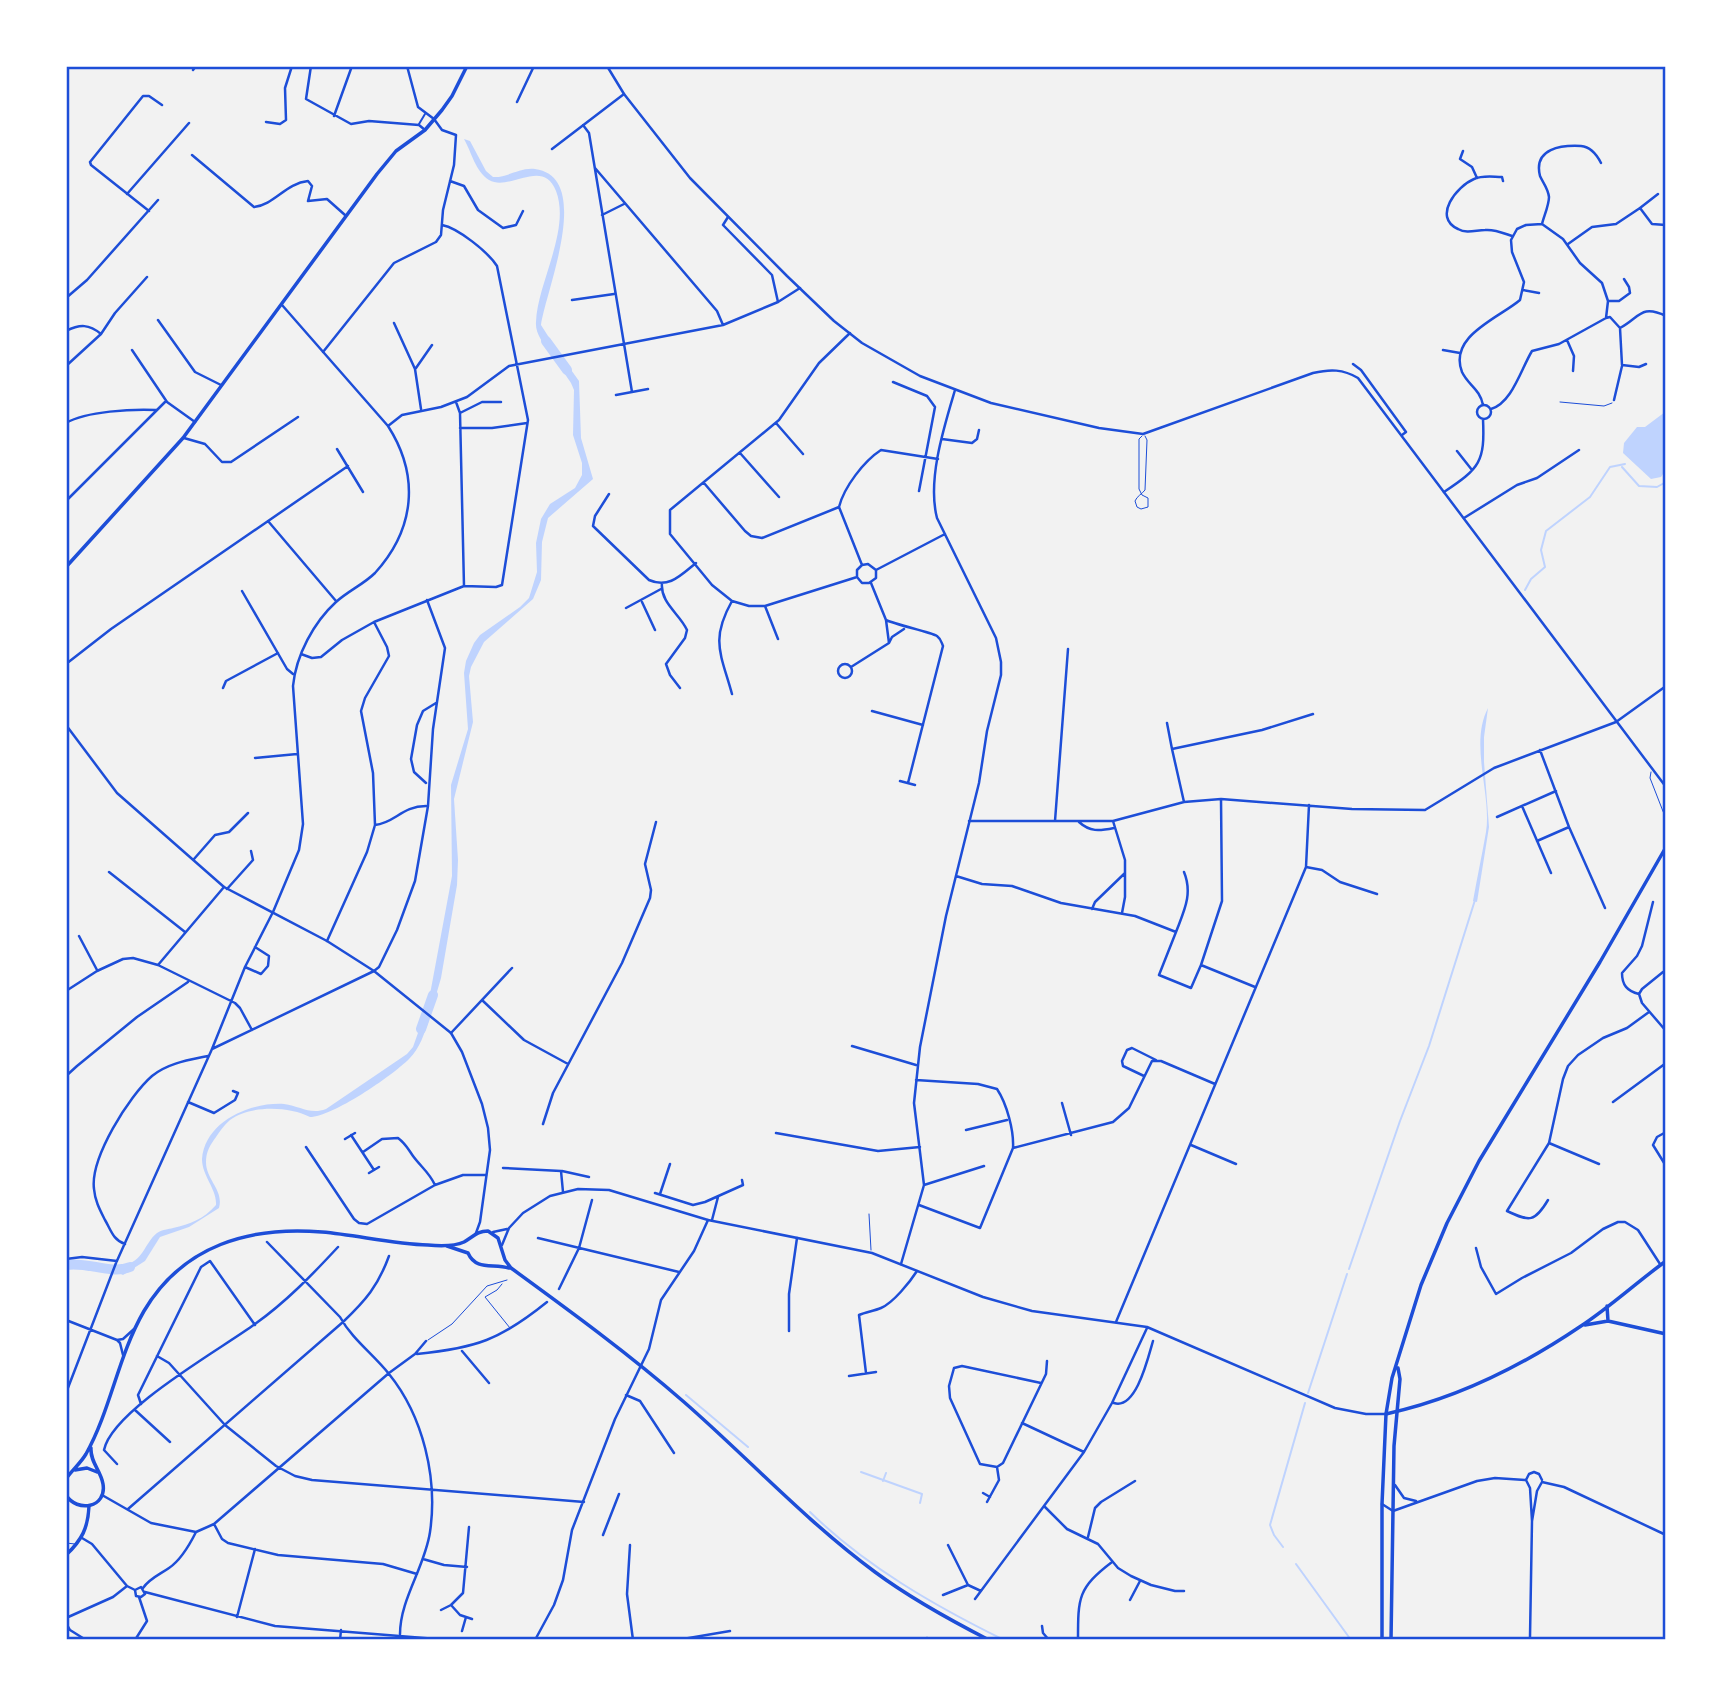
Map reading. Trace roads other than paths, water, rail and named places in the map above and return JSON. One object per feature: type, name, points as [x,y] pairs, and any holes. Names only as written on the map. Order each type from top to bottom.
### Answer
[{"type":"main road","points":[[66,568],[183,438],[396,151],[436,121],[467,66]]},
{"type":"main road","points":[[1382,1640],[1382,1504],[1386,1414],[1392,1378],[1398,1366],[1421,1285],[1458,1199],[1600,962],[1665,846]]},
{"type":"main road","points":[[67,1479],[91,1443],[123,1355],[144,1310],[184,1265],[217,1245],[271,1231],[296,1231],[445,1246],[468,1253]]},
{"type":"main road","points":[[490,1232],[502,1245],[497,1259],[480,1265],[470,1259],[468,1242],[476,1233],[490,1232]]},
{"type":"main road","points":[[445,1246],[462,1243],[471,1238]]},
{"type":"main road","points":[[497,1259],[583,1320],[684,1402],[834,1540],[876,1573],[989,1640]]},
{"type":"main road","points":[[497,1259],[511,1268]]},
{"type":"main road","points":[[1386,1414],[1427,1403],[1487,1379],[1583,1325],[1665,1261]]},
{"type":"main road","points":[[1607,1305],[1608,1321]]},
{"type":"main road","points":[[1583,1325],[1608,1321],[1665,1334]]},
{"type":"main road","points":[[1391,1640],[1393,1511],[1400,1379],[1398,1366]]},
{"type":"main road","points":[[67,1497],[77,1505],[89,1506],[102,1495],[103,1482],[92,1460],[91,1443]]},
{"type":"main road","points":[[75,1470],[87,1468],[98,1474]]},
{"type":"main road","points":[[66,1555],[82,1538],[87,1527],[89,1506]]},
{"type":"street","points":[[266,122],[280,124],[286,120],[285,88],[292,66]]},
{"type":"street","points":[[311,66],[306,99],[334,117],[351,124],[369,121],[419,125],[425,130]]},
{"type":"street","points":[[334,117],[352,66]]},
{"type":"street","points":[[323,352],[394,263],[436,242],[441,234],[443,210],[454,165],[456,135],[442,130],[436,121],[418,107],[407,66]]},
{"type":"street","points":[[517,102],[534,66]]},
{"type":"street","points":[[607,66],[624,94],[690,177],[801,288],[850,333],[890,361],[920,376],[1004,406],[1099,428],[1143,434],[1330,369],[1349,373],[1365,386],[1665,787]]},
{"type":"street","points":[[552,149],[624,94]]},
{"type":"street","points":[[149,211],[91,165],[91,159],[143,96],[149,96],[162,105]]},
{"type":"street","points":[[419,125],[425,113]]},
{"type":"street","points":[[127,194],[189,123]]},
{"type":"street","points":[[583,125],[589,133],[632,392]]},
{"type":"street","points":[[1542,224],[1549,199],[1541,179],[1540,164],[1549,150],[1562,145],[1588,147],[1601,163]]},
{"type":"street","points":[[1463,151],[1460,159],[1472,167],[1476,178]]},
{"type":"street","points":[[192,155],[254,207],[265,205],[297,183],[307,181],[312,186],[308,201],[327,199],[346,216]]},
{"type":"street","points":[[594,167],[717,311],[723,325]]},
{"type":"street","points":[[1503,181],[1502,177],[1476,178],[1453,195],[1447,208],[1450,224],[1457,229],[1467,232],[1500,231],[1513,237]]},
{"type":"street","points":[[450,181],[464,186],[478,210],[503,228],[516,225],[523,211]]},
{"type":"street","points":[[1567,244],[1592,226],[1616,223],[1658,194]]},
{"type":"street","points":[[66,298],[111,254],[158,200]]},
{"type":"street","points":[[602,215],[625,203]]},
{"type":"street","points":[[1640,208],[1652,223],[1665,225]]},
{"type":"street","points":[[729,216],[723,225],[772,275],[778,302]]},
{"type":"street","points":[[1606,318],[1608,301],[1602,283],[1580,262],[1559,235],[1542,224],[1526,225],[1517,229],[1513,237],[1512,252],[1524,282],[1520,300],[1471,334],[1461,353],[1464,375],[1477,389],[1483,405],[1491,408],[1499,406],[1509,397],[1532,351],[1559,344],[1610,317],[1620,328],[1622,365],[1614,400]]},
{"type":"street","points":[[301,654],[312,659],[321,657],[342,640],[374,622],[464,586],[496,587],[502,584],[527,423],[517,363],[492,257],[451,227],[442,225]]},
{"type":"street","points":[[107,250],[111,254]]},
{"type":"street","points":[[66,366],[101,334],[115,313],[147,277]]},
{"type":"street","points":[[1608,301],[1619,301],[1630,293],[1623,279]]},
{"type":"street","points":[[388,426],[402,415],[441,407],[467,397],[503,369],[517,363],[723,325],[778,302],[801,288]]},
{"type":"street","points":[[1522,290],[1539,293]]},
{"type":"street","points":[[572,300],[615,294]]},
{"type":"street","points":[[66,1393],[117,1262],[212,1049],[245,967],[273,912],[299,850],[302,837],[294,675],[301,654],[316,627],[337,601],[373,575],[393,550],[407,520],[410,492],[401,450],[388,426],[281,304]]},
{"type":"street","points":[[1620,328],[1643,312],[1653,310],[1665,316]]},
{"type":"street","points":[[158,320],[195,372],[221,385]]},
{"type":"street","points":[[394,323],[415,369],[421,411]]},
{"type":"street","points":[[66,331],[84,325],[93,327],[101,334]]},
{"type":"street","points":[[850,333],[819,363],[776,423],[670,510],[670,534],[712,585],[732,601],[749,606],[765,606],[857,577]]},
{"type":"street","points":[[1567,340],[1574,356],[1573,371]]},
{"type":"street","points":[[415,369],[432,345]]},
{"type":"street","points":[[1443,349],[1461,353]]},
{"type":"street","points":[[132,351],[166,401],[195,422]]},
{"type":"street","points":[[1353,364],[1361,370],[1406,432],[1402,435]]},
{"type":"street","points":[[1622,365],[1639,367],[1646,364]]},
{"type":"street","points":[[893,382],[927,396],[935,407],[919,491]]},
{"type":"street","points":[[616,395],[648,389]]},
{"type":"street","points":[[901,1264],[924,1185],[914,1103],[917,1066],[929,997],[999,687],[1001,662],[996,638],[937,517],[933,499],[942,439],[954,390]]},
{"type":"street","points":[[66,501],[166,401]]},
{"type":"street","points":[[456,402],[460,413],[464,586]]},
{"type":"street","points":[[460,413],[482,402],[501,402]]},
{"type":"street","points":[[1444,492],[1472,471],[1483,454],[1483,419],[1477,413],[1483,405]]},
{"type":"street","points":[[1483,419],[1489,417],[1491,408]]},
{"type":"street","points":[[66,422],[83,416],[156,410]]},
{"type":"street","points":[[183,438],[202,442],[222,461],[231,462],[298,417]]},
{"type":"street","points":[[460,428],[492,428],[527,423]]},
{"type":"street","points":[[776,423],[803,454]]},
{"type":"street","points":[[942,439],[972,443],[977,439],[979,430]]},
{"type":"street","points":[[337,449],[363,492]]},
{"type":"street","points":[[862,565],[839,506],[850,485],[872,456],[881,450],[939,460]]},
{"type":"street","points":[[1464,518],[1517,485],[1537,478],[1579,450]]},
{"type":"street","points":[[1457,451],[1472,471]]},
{"type":"street","points":[[739,453],[779,497]]},
{"type":"street","points":[[66,664],[111,629],[348,466]]},
{"type":"street","points":[[703,482],[745,531],[751,536],[762,538],[839,506]]},
{"type":"street","points":[[66,491],[72,495]]},
{"type":"street","points":[[608,494],[595,516],[593,526],[649,580],[672,582],[696,563]]},
{"type":"street","points":[[268,521],[337,601]]},
{"type":"street","points":[[876,570],[945,534]]},
{"type":"street","points":[[868,564],[876,570],[876,578],[870,583],[862,583],[857,577],[857,570],[862,565],[868,564]]},
{"type":"street","points":[[662,583],[661,589],[673,611],[686,626],[685,638],[666,664],[680,688]]},
{"type":"street","points":[[870,583],[886,620],[889,643]]},
{"type":"street","points":[[626,608],[661,589]]},
{"type":"street","points":[[242,591],[287,669],[294,675]]},
{"type":"street","points":[[212,1049],[374,971],[379,967],[397,930],[415,881],[428,806],[427,785],[445,649],[427,600]]},
{"type":"street","points":[[641,600],[655,630]]},
{"type":"street","points":[[732,601],[724,615],[718,638],[732,694]]},
{"type":"street","points":[[765,606],[778,639]]},
{"type":"street","points":[[886,620],[934,635],[940,638],[943,646],[908,783]]},
{"type":"street","points":[[327,941],[367,852],[375,825],[373,773],[361,711],[365,698],[389,656],[374,622]]},
{"type":"street","points":[[851,667],[889,643],[896,633],[905,628]]},
{"type":"street","points":[[1055,822],[1068,649]]},
{"type":"street","points":[[223,688],[226,681],[278,653]]},
{"type":"street","points":[[847,664],[851,667],[849,677],[842,678],[838,675],[840,665],[847,664]]},
{"type":"street","points":[[969,821],[1113,821],[1184,802],[1221,799],[1374,810],[1425,810],[1494,768],[1616,722],[1665,686]]},
{"type":"street","points":[[427,785],[414,772],[411,759],[422,711],[436,703]]},
{"type":"street","points":[[872,711],[923,725]]},
{"type":"street","points":[[1172,749],[1262,730],[1313,714]]},
{"type":"street","points":[[1167,723],[1184,802]]},
{"type":"street","points":[[66,725],[117,793],[226,888],[327,941],[374,971],[451,1033],[462,1052],[488,1128],[490,1150],[480,1222],[476,1233]]},
{"type":"street","points":[[1540,750],[1569,827],[1605,908]]},
{"type":"street","points":[[255,758],[298,754]]},
{"type":"street","points":[[900,781],[915,785]]},
{"type":"street","points":[[1497,817],[1556,791]]},
{"type":"street","points":[[1184,872],[1189,891],[1188,900],[1159,975],[1191,988],[1223,901],[1221,799]]},
{"type":"street","points":[[1116,1322],[1306,867],[1308,805]]},
{"type":"street","points":[[375,825],[383,824],[408,808],[428,806]]},
{"type":"street","points":[[1522,806],[1551,873]]},
{"type":"street","points":[[193,860],[215,835],[229,832],[248,813]]},
{"type":"street","points":[[543,1124],[553,1093],[622,963],[650,898],[650,882],[645,864],[656,821]]},
{"type":"street","points":[[1113,821],[1126,872],[1122,913]]},
{"type":"street","points":[[1079,822],[1087,829],[1100,831],[1114,828]]},
{"type":"street","points":[[1537,841],[1569,827]]},
{"type":"street","points":[[158,965],[185,932],[253,860],[251,851]]},
{"type":"street","points":[[1306,867],[1322,870],[1340,882],[1377,894]]},
{"type":"street","points":[[109,872],[185,932]]},
{"type":"street","points":[[1092,909],[1095,902],[1126,872]]},
{"type":"street","points":[[956,876],[982,884],[1012,886],[1061,904],[1122,913],[1176,932]]},
{"type":"street","points":[[1639,994],[1630,992],[1625,987],[1622,973],[1642,946],[1653,902]]},
{"type":"street","points":[[79,936],[97,971]]},
{"type":"street","points":[[245,967],[261,974],[268,966],[270,956],[255,947]]},
{"type":"street","points":[[66,990],[97,971],[132,958],[158,965],[231,1001],[240,1008],[252,1030]]},
{"type":"street","points":[[1201,965],[1255,987]]},
{"type":"street","points":[[451,1033],[512,968]]},
{"type":"street","points":[[1663,972],[1639,994],[1642,1003],[1665,1031]]},
{"type":"street","points":[[66,1076],[137,1017],[188,981]]},
{"type":"street","points":[[482,1000],[524,1040],[568,1064]]},
{"type":"street","points":[[1548,1200],[1541,1213],[1533,1218],[1524,1219],[1507,1211],[1549,1143],[1568,1066],[1578,1055],[1603,1038],[1627,1028],[1649,1012]]},
{"type":"street","points":[[852,1045],[917,1066]]},
{"type":"street","points":[[1144,1076],[1123,1066],[1122,1061],[1127,1050],[1132,1048],[1216,1084]]},
{"type":"street","points":[[125,1244],[116,1240],[97,1205],[93,1187],[97,1163],[121,1116],[139,1089],[152,1077],[179,1062],[209,1055]]},
{"type":"street","points":[[1013,1148],[1071,1135],[1121,1116],[1135,1099],[1149,1065],[1156,1060]]},
{"type":"street","points":[[1612,1102],[1665,1063]]},
{"type":"street","points":[[916,1080],[990,1086],[997,1089],[1008,1119],[1013,1148],[980,1228],[919,1205]]},
{"type":"street","points":[[188,1102],[214,1113],[235,1100],[238,1093],[233,1091]]},
{"type":"street","points":[[1062,1103],[1071,1135]]},
{"type":"street","points":[[966,1130],[1008,1119]]},
{"type":"street","points":[[1665,1132],[1653,1145],[1665,1166]]},
{"type":"street","points":[[776,1133],[878,1151],[920,1147]]},
{"type":"street","points":[[345,1139],[353,1134],[374,1170]]},
{"type":"street","points":[[363,1152],[382,1139],[398,1138],[408,1146],[414,1158],[430,1174],[435,1185]]},
{"type":"street","points":[[1549,1143],[1599,1164]]},
{"type":"street","points":[[1190,1145],[1236,1164]]},
{"type":"street","points":[[306,1147],[359,1223],[367,1224],[435,1185],[463,1175],[486,1175]]},
{"type":"street","points":[[660,1194],[670,1164]]},
{"type":"street","points":[[924,1185],[984,1166]]},
{"type":"street","points":[[369,1173],[379,1167]]},
{"type":"street","points":[[503,1168],[561,1171],[589,1177]]},
{"type":"street","points":[[561,1171],[563,1192]]},
{"type":"street","points":[[655,1193],[693,1205],[743,1185],[742,1180]]},
{"type":"street","points":[[502,1245],[509,1228],[535,1205],[563,1192],[592,1188],[609,1190],[710,1220],[872,1253],[983,1297],[1032,1311],[1147,1327],[1326,1405],[1366,1414],[1386,1414]]},
{"type":"street","points":[[535,1640],[562,1584],[572,1530],[626,1394],[649,1349],[661,1300],[698,1243],[718,1197]]},
{"type":"street","points":[[559,1289],[579,1248],[592,1199]]},
{"type":"street","points":[[480,1222],[490,1232],[509,1228]]},
{"type":"street","points":[[1476,1248],[1481,1267],[1496,1294],[1572,1254],[1603,1229],[1618,1222],[1625,1222],[1638,1230],[1660,1265]]},
{"type":"street","points":[[538,1238],[679,1272]]},
{"type":"street","points":[[789,1331],[789,1294],[797,1238]]},
{"type":"street","points":[[267,1242],[307,1280],[389,1373],[414,1414],[426,1454],[432,1516],[423,1559],[400,1623],[400,1634]]},
{"type":"street","points":[[117,1464],[104,1450],[106,1441],[135,1410],[179,1374],[255,1325],[307,1280],[338,1247]]},
{"type":"street","points":[[128,1509],[343,1322],[370,1295],[389,1256]]},
{"type":"street","points":[[66,1259],[82,1257],[117,1262]]},
{"type":"street","points":[[141,1405],[138,1395],[201,1267],[210,1261],[255,1325]]},
{"type":"street","points":[[866,1373],[859,1315],[886,1306],[896,1294],[906,1288],[916,1270]]},
{"type":"street","points":[[415,1354],[461,1349],[490,1340],[547,1302]]},
{"type":"street","points":[[66,1321],[117,1340],[123,1339],[135,1328]]},
{"type":"street","points":[[975,1599],[1084,1452],[1112,1403],[1147,1327]]},
{"type":"street","points":[[117,1340],[123,1355]]},
{"type":"street","points":[[102,1495],[151,1523],[196,1532],[214,1524],[389,1373],[415,1354],[426,1341]]},
{"type":"street","points":[[1112,1403],[1118,1405],[1128,1401],[1153,1342]]},
{"type":"street","points":[[461,1349],[489,1383]]},
{"type":"street","points":[[157,1356],[169,1363],[225,1425],[278,1468],[295,1476],[312,1480],[584,1502]]},
{"type":"street","points":[[1041,1383],[962,1366],[957,1366],[952,1371],[950,1398],[980,1464],[997,1466],[1003,1463],[1046,1374],[1047,1361]]},
{"type":"street","points":[[849,1376],[876,1372]]},
{"type":"street","points":[[626,1394],[640,1401],[674,1453]]},
{"type":"street","points":[[135,1410],[170,1442]]},
{"type":"street","points":[[1021,1423],[1084,1452]]},
{"type":"street","points":[[987,1502],[999,1480],[997,1466]]},
{"type":"street","points":[[1526,1480],[1529,1474],[1534,1472],[1541,1476],[1542,1482],[1538,1488],[1532,1521]]},
{"type":"street","points":[[1382,1504],[1393,1511],[1477,1481],[1495,1478],[1526,1480]]},
{"type":"street","points":[[1526,1480],[1530,1488],[1532,1521],[1530,1637]]},
{"type":"street","points":[[1088,1537],[1095,1508],[1135,1481]]},
{"type":"street","points":[[1542,1482],[1564,1487],[1665,1535]]},
{"type":"street","points":[[1394,1484],[1404,1498],[1419,1501]]},
{"type":"street","points":[[1530,1488],[1538,1488]]},
{"type":"street","points":[[983,1493],[990,1497]]},
{"type":"street","points":[[603,1535],[619,1494]]},
{"type":"street","points":[[1044,1506],[1067,1529],[1098,1544],[1118,1568],[1140,1581],[1184,1591]]},
{"type":"street","points":[[214,1524],[222,1539],[228,1543],[278,1555],[383,1564],[418,1574]]},
{"type":"street","points":[[441,1610],[451,1605],[463,1593],[469,1527]]},
{"type":"street","points":[[139,1597],[149,1579],[171,1567],[196,1532]]},
{"type":"street","points":[[82,1538],[92,1544],[127,1586],[135,1590],[144,1590],[275,1626],[449,1640]]},
{"type":"street","points":[[630,1545],[627,1594],[633,1640]]},
{"type":"street","points":[[948,1545],[968,1585],[981,1591]]},
{"type":"street","points":[[237,1617],[255,1549]]},
{"type":"street","points":[[423,1559],[444,1565],[467,1567]]},
{"type":"street","points":[[1078,1640],[1081,1594],[1088,1582],[1112,1562]]},
{"type":"street","points":[[1130,1600],[1140,1581]]},
{"type":"street","points":[[943,1595],[968,1585]]},
{"type":"street","points":[[66,1618],[113,1597],[127,1586]]},
{"type":"street","points":[[135,1590],[147,1622],[135,1640]]},
{"type":"street","points":[[451,1605],[455,1611],[472,1619]]},
{"type":"street","points":[[462,1631],[466,1617]]},
{"type":"street","points":[[66,1623],[70,1630],[86,1640]]},
{"type":"street","points":[[1042,1626],[1043,1633],[1049,1640]]},
{"type":"street","points":[[340,1640],[341,1630]]},
{"type":"street","points":[[677,1640],[730,1631]]},
{"type":"street","points":[[1038,1634],[1043,1633]]},
{"type":"street","points":[[1523,1640],[1530,1637],[1537,1640]]},
{"type":"lane","points":[[1560,402],[1608,406],[1614,400]]},
{"type":"lane","points":[[1142,495],[1139,489],[1139,439],[1143,434],[1147,440],[1147,464],[1145,490],[1142,495],[1136,499],[1135,503],[1139,509],[1149,505],[1149,500],[1142,495]]},
{"type":"lane","points":[[1652,770],[1650,778],[1665,819]]},
{"type":"lane","points":[[869,1214],[872,1253]]},
{"type":"lane","points":[[426,1341],[452,1324],[487,1286],[507,1280]]},
{"type":"lane","points":[[503,1282],[497,1290],[485,1297],[510,1329]]},
{"type":"lane","points":[[66,1543],[78,1544]]},
{"type":"water","points":[[464,139],[470,141],[486,171],[493,177],[535,169],[552,177],[562,192],[562,237],[541,325],[557,350],[549,351],[536,326],[538,307],[557,240],[559,206],[556,191],[550,181],[543,177],[497,183],[489,180],[477,167]]},
{"type":"water","points":[[564,360],[579,381],[581,438],[593,479],[548,518],[542,542],[541,580],[533,599],[484,642],[471,667],[469,676],[473,722],[454,799],[457,885],[441,978],[432,1009],[428,1005],[452,876],[451,785],[468,729],[464,673],[466,661],[480,635],[529,598],[537,572],[536,543],[541,519],[550,504],[575,488],[582,475],[582,463],[573,435],[574,390],[556,361]]},
{"type":"water","points":[[1665,412],[1665,471],[1661,477],[1651,479],[1623,453],[1624,443],[1637,427],[1645,427]]},
{"type":"water","points":[[1488,708],[1484,762],[1489,827],[1477,902],[1473,901],[1487,818],[1481,737]]},
{"type":"water","points":[[424,1016],[429,1020],[413,1055],[347,1103],[310,1117],[281,1109],[270,1109],[248,1112],[230,1120],[212,1143],[206,1158],[209,1174],[219,1196],[219,1208],[189,1227],[160,1237],[145,1261],[123,1275],[119,1273],[121,1264],[128,1264],[138,1258],[157,1233],[196,1220],[216,1205],[202,1159],[211,1134],[221,1124],[244,1111],[271,1104],[315,1111],[326,1109],[407,1054],[413,1047]]},
{"type":"waterway","points":[[546,341],[567,370]]},
{"type":"waterway","points":[[1525,590],[1531,579],[1545,567],[1541,550],[1546,531],[1590,497],[1610,467],[1625,464]]},
{"type":"waterway","points":[[1622,467],[1639,486],[1657,487],[1666,482]]},
{"type":"waterway","points":[[1349,1269],[1429,1046],[1475,900]]},
{"type":"waterway","points":[[421,1029],[433,995]]},
{"type":"waterway","points":[[66,1265],[115,1270],[130,1267]]},
{"type":"waterway","points":[[1308,1393],[1347,1274]]},
{"type":"waterway","points":[[686,1395],[748,1447]]},
{"type":"waterway","points":[[1283,1547],[1270,1525],[1305,1403]]},
{"type":"waterway","points":[[861,1472],[922,1494],[920,1503]]},
{"type":"waterway","points":[[883,1481],[886,1473]]},
{"type":"waterway","points":[[810,1512],[831,1532],[877,1567],[952,1613],[1004,1640]]},
{"type":"waterway","points":[[1296,1564],[1351,1640]]}]
